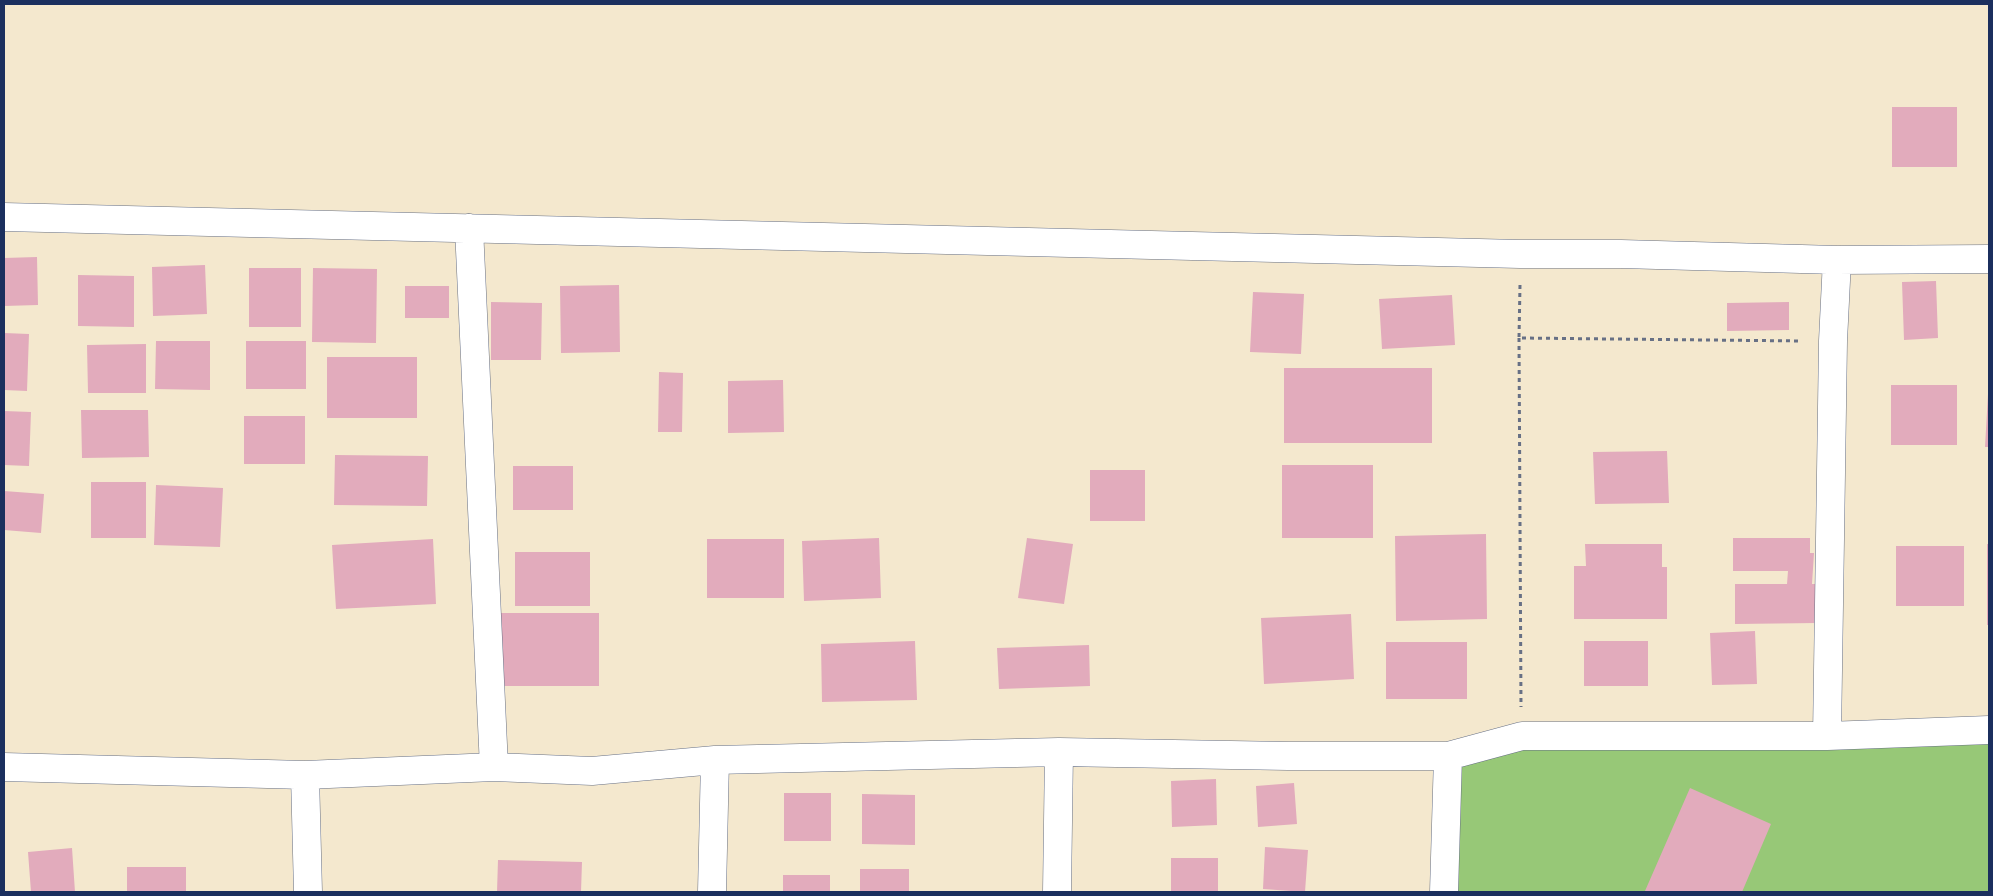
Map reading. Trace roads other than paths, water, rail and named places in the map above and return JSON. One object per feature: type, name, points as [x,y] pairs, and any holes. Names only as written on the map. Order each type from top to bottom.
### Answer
[{"type":"street","points":[[4,218],[1520,254],[1621,254],[1837,260],[1989,259]]},
{"type":"street","points":[[469,228],[494,767]]},
{"type":"street","points":[[1827,736],[1833,341],[1837,260]]},
{"type":"street","points":[[4,767],[305,775],[494,767],[592,771],[715,760],[1059,752],[1288,756],[1448,756],[1522,736],[1827,736],[1989,730]]},
{"type":"street","points":[[1057,892],[1059,752]]},
{"type":"street","points":[[1444,892],[1448,756]]},
{"type":"street","points":[[712,892],[715,760]]},
{"type":"street","points":[[305,775],[308,892]]}]
